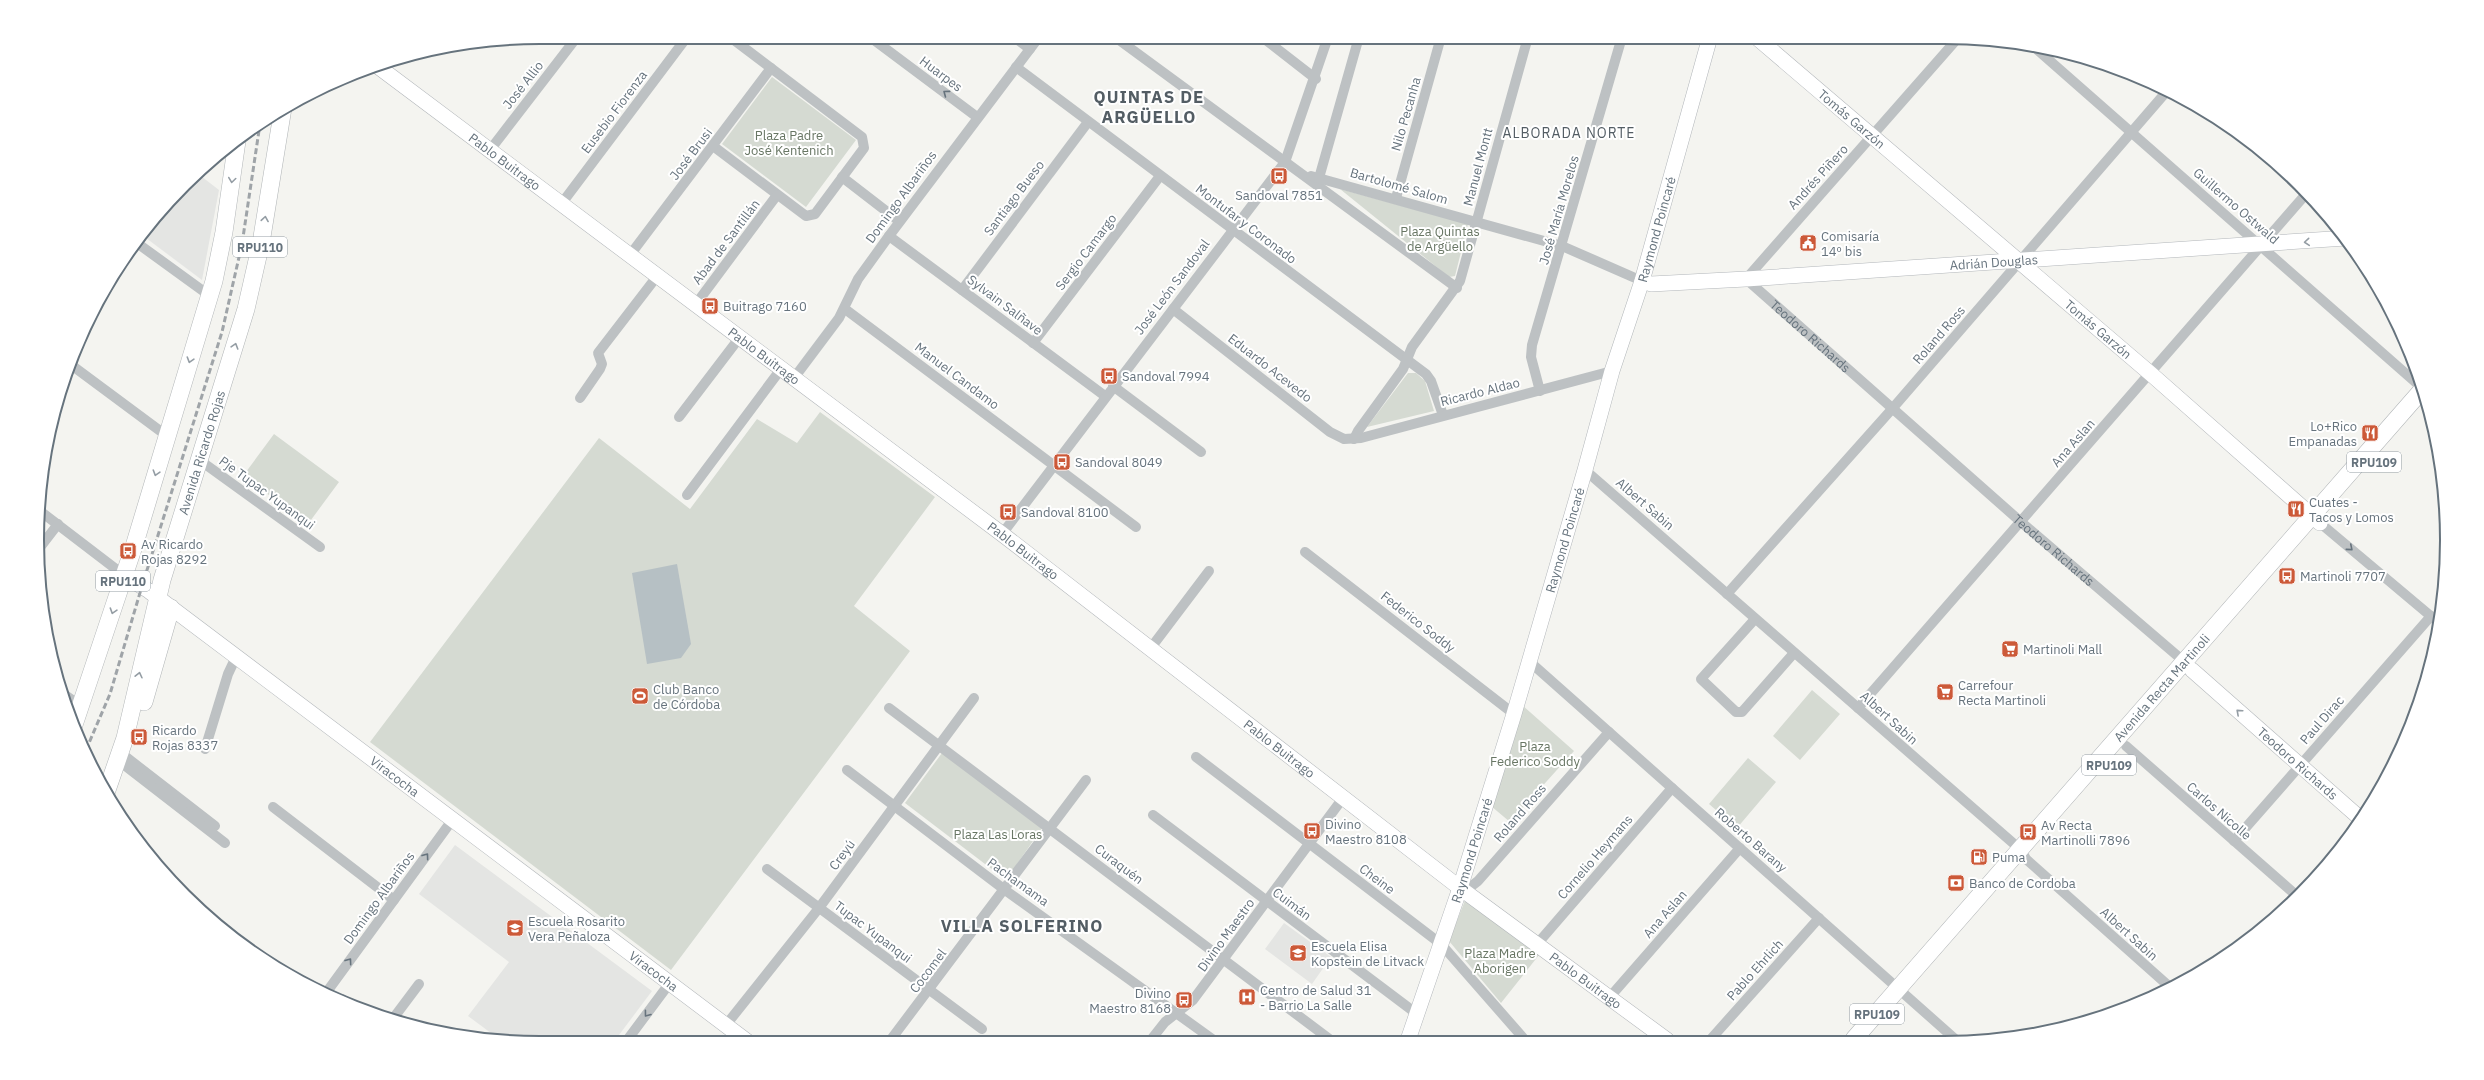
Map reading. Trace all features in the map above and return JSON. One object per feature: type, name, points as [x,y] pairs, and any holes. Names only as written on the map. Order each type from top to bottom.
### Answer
[{"type":"main road","name":"Raymond Poincaré","points":[[1409,1036],[1441,944],[1463,889],[1586,470],[1612,370],[1642,281],[1708,44]]},
{"type":"main road","name":"Tomás Garzón","points":[[1764,44],[1873,135],[2151,374],[2316,520]]},
{"type":"main road","name":"Pablo Buitrago","points":[[382,70],[1002,534],[1463,889],[1662,1036]]},
{"type":"main road","name":"Avenida Ricardo Rojas","points":[[109,786],[125,738],[157,597],[254,276],[281,117]]},
{"type":"main road","name":"RPU110","points":[[77,718],[125,576],[210,296],[221,251],[236,148]]},
{"type":"main road","name":"Adrián Douglas","points":[[1642,281],[1651,284],[1746,280],[2338,239]]},
{"type":"main road","name":"Avenida Recta Martinoli","points":[[1870,1036],[1903,992],[2316,520],[2418,395]]},
{"type":"main road","name":"Avenida Recta Martinoli","points":[[2316,520],[2422,407]]},
{"type":"main road","name":"Viracocha","points":[[125,576],[157,597],[453,819],[669,984],[740,1036]]},
{"type":"main road","points":[[110,787],[124,761],[171,608]]},
{"type":"main road","name":"Avenida Recta Martinoli","points":[[2023,855],[2126,746],[2189,666]]},
{"type":"main road","name":"Teodoro Richards","points":[[2189,666],[2299,766],[2356,815]]},
{"type":"main road","name":"Avenida Recta Martinoli","points":[[1857,1036],[1903,992]]},
{"type":"street","name":"José Allio","points":[[490,150],[572,44]]},
{"type":"street","name":"Eusebio Fiorenza","points":[[562,203],[682,44]]},
{"type":"street","points":[[713,146],[806,216],[815,214],[864,148],[862,136],[739,44]]},
{"type":"street","name":"Huarpes","points":[[879,44],[977,117]]},
{"type":"street","points":[[1023,44],[1030,49]]},
{"type":"street","name":"Domingo Albariños","points":[[794,378],[845,309],[858,279],[899,221],[1034,44]]},
{"type":"street","name":"Bartolomé Salom","points":[[1125,44],[1285,162],[1306,174],[1457,288]]},
{"type":"street","points":[[1271,44],[1316,79]]},
{"type":"street","name":"José León Sandoval","points":[[1002,534],[1105,396],[1285,162],[1316,79],[1326,44]]},
{"type":"street","points":[[1320,178],[1357,44]]},
{"type":"street","name":"Nilo Pecanha","points":[[1396,198],[1439,44]]},
{"type":"street","name":"Manuel Montt","points":[[1354,439],[1407,360],[1412,347],[1457,288],[1526,44]]},
{"type":"street","name":"José María Morelos","points":[[1540,391],[1530,350],[1562,246],[1620,44]]},
{"type":"street","name":"Andrés Piñero","points":[[1746,280],[1953,44]]},
{"type":"street","name":"Guillermo Ostwald","points":[[2044,55],[2262,245],[2414,381]]},
{"type":"street","name":"Montufar y Coronado","points":[[1016,67],[1407,360],[1431,381],[1443,415]]},
{"type":"street","name":"José Brusi","points":[[630,254],[771,68]]},
{"type":"street","name":"Roland Ross","points":[[1727,594],[1892,409],[2163,95]]},
{"type":"street","name":"Santiago Bueso","points":[[962,290],[1088,122]]},
{"type":"street","name":"Bartolomé Salom","points":[[1306,174],[1396,198],[1562,246],[1642,281]]},
{"type":"street","name":"Sergio Camargo","points":[[1033,343],[1160,176]]},
{"type":"street","points":[[842,177],[899,221]]},
{"type":"street","name":"Abad de Santillán","points":[[696,304],[777,195]]},
{"type":"street","name":"Ana Aslan","points":[[1858,708],[2151,374],[2303,198]]},
{"type":"street","name":"Sylvain Salñave","points":[[889,236],[1105,396]]},
{"type":"street","points":[[141,246],[210,296]]},
{"type":"street","points":[[580,398],[602,364],[598,353],[658,275]]},
{"type":"street","name":"Teodoro Richards","points":[[1746,280],[2021,522],[2189,666]]},
{"type":"street","name":"Manuel Candamo","points":[[845,309],[1136,527]]},
{"type":"street","name":"Eduardo Acevedo","points":[[1173,309],[1330,432],[1344,439],[1354,439]]},
{"type":"street","points":[[679,417],[740,337]]},
{"type":"street","points":[[75,368],[168,436]]},
{"type":"street","points":[[687,496],[781,369]]},
{"type":"street","name":"Ricardo Aldao","points":[[1354,439],[1540,391],[1612,370]]},
{"type":"street","points":[[1113,386],[1201,452]]},
{"type":"street","name":"Pje Tupac Yupanqui","points":[[198,459],[320,547]]},
{"type":"street","name":"Albert Sabin","points":[[1586,470],[1858,708],[2166,983]]},
{"type":"street","name":"Viracocha","points":[[45,514],[125,576]]},
{"type":"street","name":"Tomás Garzón","points":[[2316,520],[2433,619]]},
{"type":"street","points":[[44,542],[58,524]]},
{"type":"street","name":"Federico Soddy","points":[[1305,552],[1514,714]]},
{"type":"street","points":[[1150,649],[1209,571]]},
{"type":"street","name":"Paul Dirac","points":[[2234,841],[2430,616]]},
{"type":"street","points":[[1755,618],[1701,679],[1736,712],[1742,712],[1794,653]]},
{"type":"street","points":[[205,749],[228,674],[236,657]]},
{"type":"street","name":"Roberto Barany","points":[[1530,662],[1951,1036]]},
{"type":"street","points":[[70,698],[82,707]]},
{"type":"street","name":"Creyú","points":[[726,1025],[819,908],[974,698]]},
{"type":"street","name":"Curaquén","points":[[889,708],[939,744],[1325,1036]]},
{"type":"street","name":"Roland Ross","points":[[1463,889],[1478,881],[1609,732]]},
{"type":"street","name":"Carlos Nicolle","points":[[2126,746],[2293,893]]},
{"type":"street","name":"Cheine","points":[[1196,757],[1441,944],[1522,1036]]},
{"type":"street","points":[[124,761],[215,826]]},
{"type":"street","points":[[124,761],[224,843]]},
{"type":"street","name":"Pachamama","points":[[847,770],[1005,890],[1208,1036]]},
{"type":"street","name":"Cocomel","points":[[895,1036],[930,991],[1086,780]]},
{"type":"street","name":"Cornelio Heymans","points":[[1538,943],[1672,788]]},
{"type":"street","name":"Divino Maestro","points":[[1154,1036],[1166,1022],[1193,1000],[1225,959],[1266,901],[1343,798]]},
{"type":"street","points":[[273,807],[394,900]]},
{"type":"street","name":"Cuimán","points":[[1153,815],[1417,1014]]},
{"type":"street","name":"Domingo Albariños","points":[[329,989],[453,819]]},
{"type":"street","name":"Ana Aslan","points":[[1609,998],[1740,848]]},
{"type":"street","name":"Tupac Yupanqui","points":[[767,869],[982,1029]]},
{"type":"street","name":"Pablo Ehrlich","points":[[1714,1036],[1819,918]]},
{"type":"street","points":[[396,1014],[419,984]]},
{"type":"street","points":[[630,1036],[669,984]]},
{"type":"shaded area","points":[[202,177],[219,190],[202,280],[146,238],[189,189]]},
{"type":"shaded area","points":[[677,564],[691,644],[681,658],[647,664],[632,573]]},
{"type":"shaded area","name":"Escuela Rosarito Vera Peñaloza","points":[[455,845],[652,991],[618,1036],[540,1036],[492,1034],[468,1016],[509,962],[419,894]]},
{"type":"shaded area","name":"Escuela Elisa Kopstein de Litvack","points":[[1284,923],[1331,957],[1312,984],[1265,949]]},
{"type":"green space","name":"Plaza Padre José Kentenich","points":[[772,77],[856,140],[806,207],[722,144]]},
{"type":"green space","name":"Plaza Quintas de Argüello","points":[[1340,189],[1468,224],[1455,276],[1449,277]]},
{"type":"green space","points":[[1408,373],[1416,373],[1425,381],[1434,411],[1367,427]]},
{"type":"green space","name":"Club Banco de Córdoba","points":[[820,412],[935,497],[854,606],[910,651],[671,970],[370,742],[599,438],[690,509],[757,419],[797,443]]},
{"type":"green space","points":[[274,434],[339,482],[308,524],[243,476]]},
{"type":"green space","points":[[1812,690],[1840,714],[1800,760],[1773,736]]},
{"type":"green space","name":"Plaza Federico Soddy","points":[[1521,704],[1574,751],[1510,822],[1491,806]]},
{"type":"green space","name":"Plaza Las Loras","points":[[942,753],[1042,828],[1006,880],[905,803]]},
{"type":"green space","points":[[1748,758],[1776,782],[1737,828],[1709,804]]},
{"type":"green space","name":"Plaza Madre Aborigen","points":[[1466,898],[1539,955],[1501,1003],[1449,941]]},
{"type":"railway","points":[[88,744],[110,694],[142,586],[222,332],[242,244],[259,132]]},
{"type":"place","name":"Sandoval 7851","points":[[1279,176]]},
{"type":"place","name":"Comisaría 14º bis","points":[[1808,243]]},
{"type":"place","name":"Buitrago 7160","points":[[710,306]]},
{"type":"place","name":"Sandoval 7994","points":[[1109,376]]},
{"type":"place","name":"Lo+Rico Empanadas","points":[[2370,433]]},
{"type":"place","name":"Sandoval 8049","points":[[1062,462]]},
{"type":"place","name":"Cuates - Tacos y Lomos","points":[[2296,509]]},
{"type":"place","name":"Sandoval 8100","points":[[1008,512]]},
{"type":"place","name":"Av Ricardo Rojas 8292","points":[[128,551]]},
{"type":"place","name":"Martinoli 7707","points":[[2287,576]]},
{"type":"place","name":"Martinoli Mall","points":[[2010,649]]},
{"type":"place","name":"Carrefour Recta Martinoli","points":[[1945,692]]},
{"type":"place","name":"Club Banco de Córdoba","points":[[640,696]]},
{"type":"place","name":"Ricardo Rojas 8337","points":[[139,737]]},
{"type":"place","name":"Divino Maestro 8108","points":[[1312,831]]},
{"type":"place","name":"Av Recta Martinolli 7896","points":[[2028,832]]},
{"type":"place","name":"Puma","points":[[1979,857]]},
{"type":"place","name":"Banco de Cordoba","points":[[1956,883]]},
{"type":"place","name":"Escuela Rosarito Vera Peñaloza","points":[[515,928]]},
{"type":"place","name":"Escuela Elisa Kopstein de Litvack","points":[[1298,953]]},
{"type":"place","name":"Centro de Salud 31 - Barrio La Salle","points":[[1247,997]]},
{"type":"place","name":"Divino Maestro 8168","points":[[1184,1000]]},
{"type":"district","name":"QUINTAS DE ARGÜELLO","points":[[1149,107]]},
{"type":"district","name":"ALBORADA NORTE","points":[[1569,133]]},
{"type":"district","name":"VILLA SOLFERINO","points":[[1022,926]]}]
